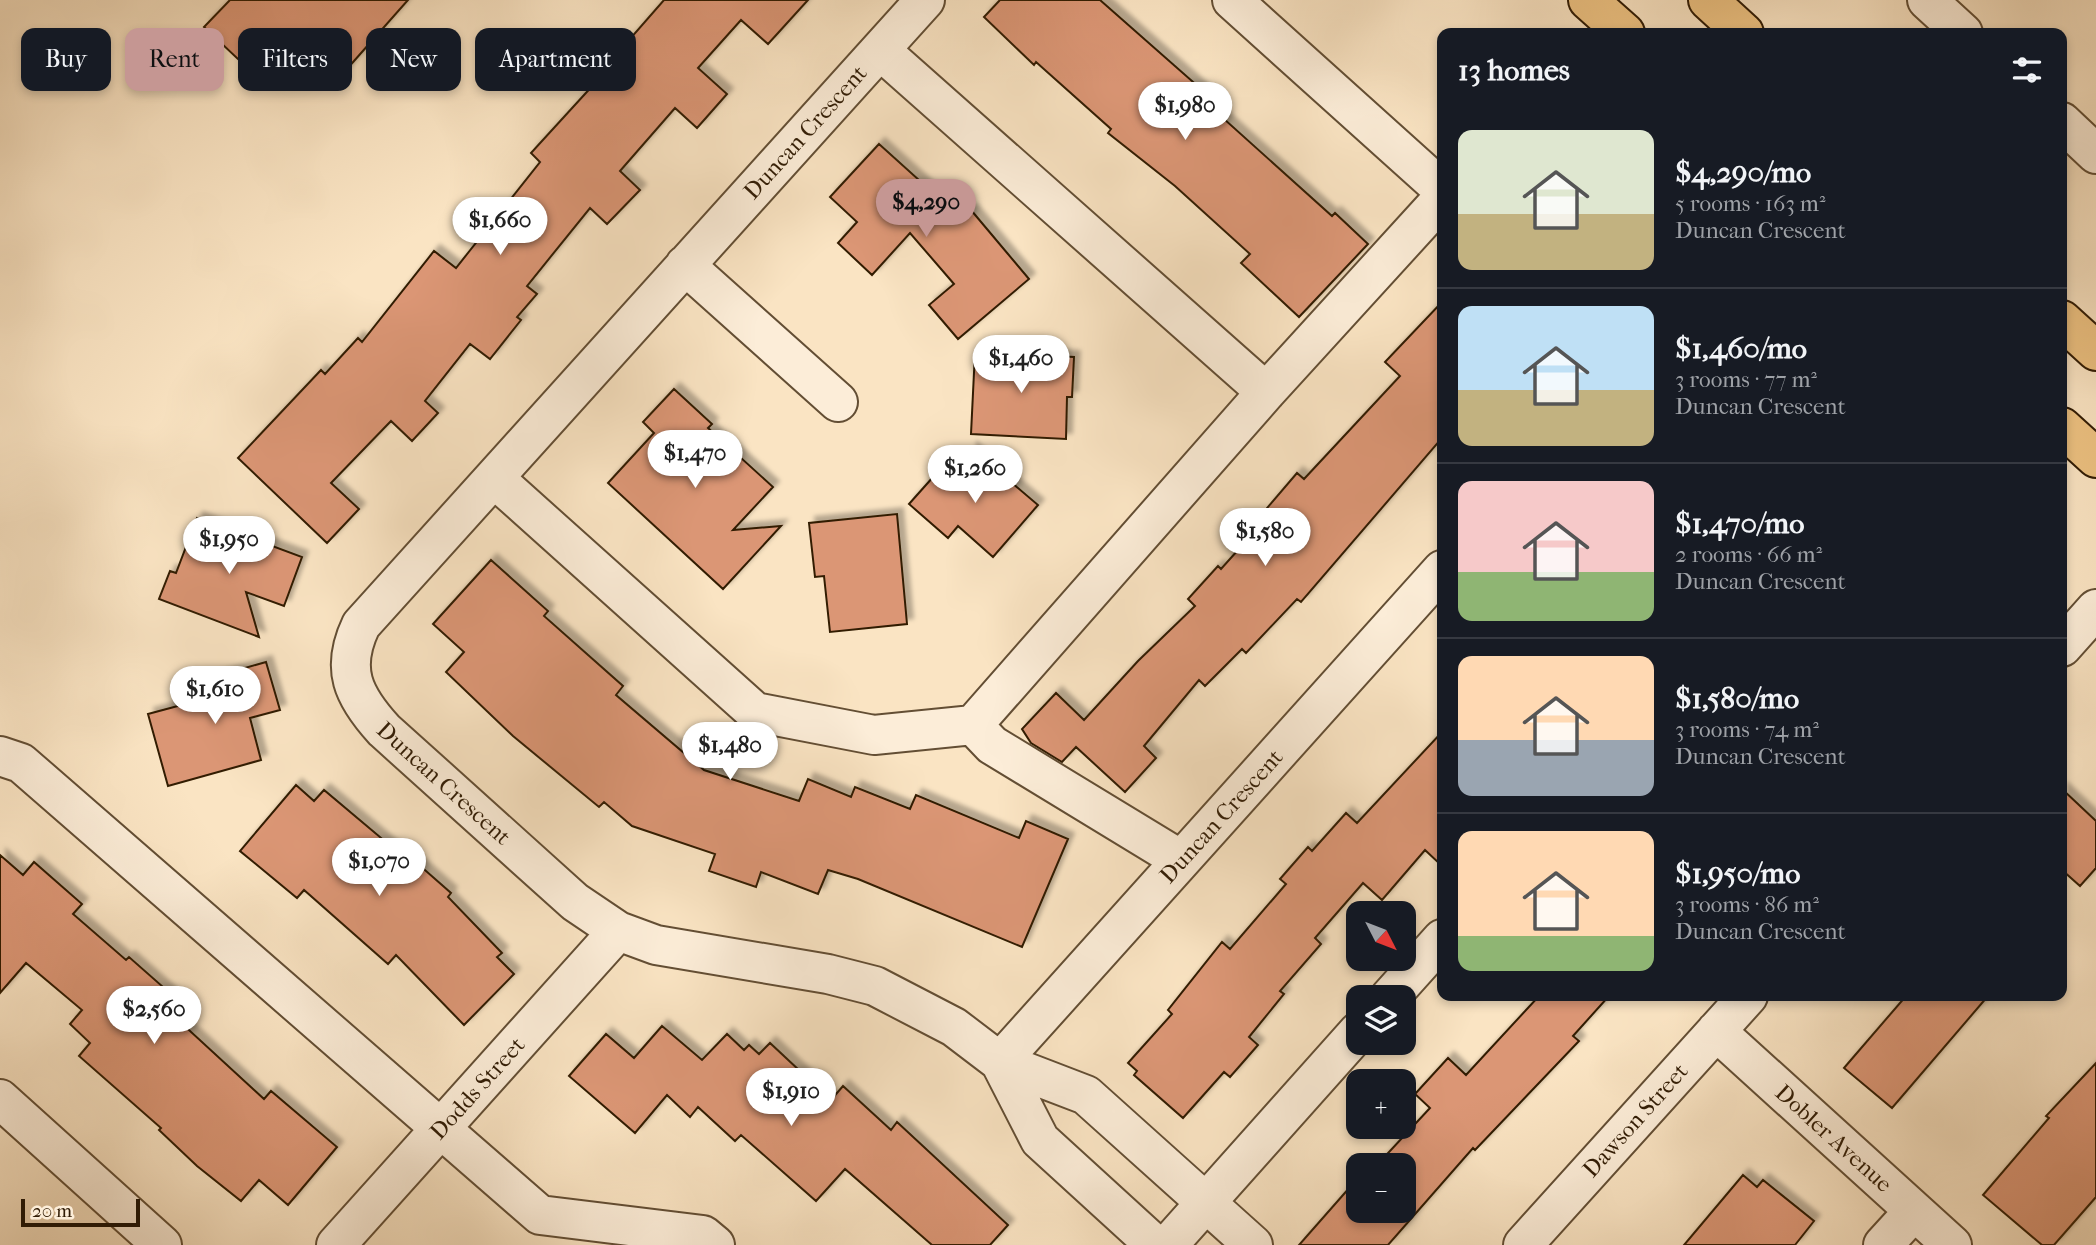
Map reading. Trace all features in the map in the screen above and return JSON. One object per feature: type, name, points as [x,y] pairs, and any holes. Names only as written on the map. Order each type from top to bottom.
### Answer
[{"type":"main road","points":[[1588,0],[1619,28]]},
{"type":"main road","points":[[1707,0],[1738,28]]},
{"type":"main road","points":[[2067,325],[2096,351]]},
{"type":"main road","points":[[2067,432],[2096,458]]},
{"type":"street","name":"Duncan Crescent","points":[[925,0],[361,625],[352,644],[349,664],[354,685],[362,702],[384,730],[575,902],[618,931],[656,945],[828,974],[875,986],[916,1005],[954,1027],[1000,1062],[1086,1095],[1253,1245]]},
{"type":"street","points":[[1232,0],[1437,184]]},
{"type":"street","points":[[1927,0],[1958,28]]},
{"type":"street","points":[[880,50],[1266,392]]},
{"type":"street","points":[[2067,127],[2096,154]]},
{"type":"street","points":[[494,478],[755,712],[874,735],[973,725],[1266,392],[1437,204]]},
{"type":"street","points":[[685,265],[838,402]]},
{"type":"street","name":"Duncan Crescent","points":[[1000,1062],[1437,576]]},
{"type":"street","points":[[2067,641],[2096,609]]},
{"type":"street","points":[[973,725],[992,745],[1181,860]]},
{"type":"street","points":[[0,756],[21,763],[540,1215],[703,1236],[715,1245]]},
{"type":"street","name":"Dodds Street","points":[[336,1245],[618,931]]},
{"type":"street","points":[[1401,985],[1437,945]]},
{"type":"street","name":"Dawson Street","points":[[1523,1245],[1743,1001]]},
{"type":"street","name":"Dobler Avenue","points":[[1716,1031],[1952,1245]]},
{"type":"street","points":[[1168,1245],[1346,1046]]},
{"type":"street","name":"Duncan Crescent","points":[[1000,1062],[1040,1140],[1155,1245]]},
{"type":"street","points":[[0,1099],[162,1245]]},
{"type":"street","points":[[1883,1245],[1914,1211]]},
{"type":"building","points":[[230,0],[408,0],[383,28],[366,28],[366,47],[352,63],[352,28],[238,28],[238,59],[224,46],[224,28],[204,27]]},
{"type":"building","points":[[664,0],[808,0],[768,44],[741,20],[698,68],[727,94],[697,128],[675,108],[620,171],[640,190],[607,224],[590,208],[527,286],[537,294],[517,317],[521,320],[490,359],[470,344],[425,401],[438,413],[412,441],[391,421],[331,483],[359,509],[327,543],[238,458],[321,370],[325,374],[358,338],[362,342],[434,251],[456,268],[540,162],[531,153],[588,91],[636,91],[636,32]]},
{"type":"building","points":[[1000,0],[1100,0],[1209,96],[1204,101],[1332,216],[1335,213],[1368,244],[1299,317],[1241,263],[1250,254],[1175,186],[1108,133],[1111,129],[1036,62],[1034,65],[984,17]]},
{"type":"building","points":[[879,144],[961,218],[971,210],[1029,279],[958,339],[929,305],[954,284],[910,233],[872,275],[838,243],[857,222],[830,197]]},
{"type":"building","points":[[1437,307],[1437,444],[1301,602],[1297,599],[1246,653],[1242,649],[1205,686],[1199,680],[1144,746],[1156,758],[1125,792],[1076,747],[1062,762],[1031,743],[1022,729],[1056,693],[1084,720],[1138,661],[1195,606],[1188,599],[1218,566],[1221,569],[1272,512],[1267,508],[1297,473],[1304,479],[1400,376],[1385,362]]},
{"type":"building","points":[[975,352],[1074,357],[1072,397],[1067,397],[1066,439],[971,434]]},
{"type":"building","points":[[674,389],[712,424],[708,428],[773,487],[733,530],[781,526],[723,589],[608,483],[654,433],[643,422]]},
{"type":"building","points":[[971,448],[1038,505],[993,557],[958,526],[948,538],[909,504],[942,467],[969,490]]},
{"type":"building","points":[[897,514],[907,624],[830,632],[824,576],[815,577],[809,523]]},
{"type":"building","points":[[197,518],[302,557],[284,606],[246,592],[259,637],[159,599],[170,571],[176,573]]},
{"type":"building","points":[[491,560],[548,611],[544,616],[623,686],[616,695],[704,770],[799,801],[808,779],[851,797],[855,787],[910,809],[916,795],[1019,838],[1026,821],[1068,839],[1022,947],[858,879],[828,870],[818,894],[761,872],[756,887],[709,871],[715,854],[632,826],[604,802],[599,807],[513,736],[446,672],[464,652],[433,624]]},
{"type":"building","points":[[266,662],[280,710],[250,718],[261,760],[168,786],[148,714],[215,696],[210,678]]},
{"type":"building","points":[[1437,737],[1437,861],[1425,850],[1382,900],[1363,883],[1315,938],[1321,944],[1280,991],[1284,994],[1249,1037],[1258,1045],[1230,1077],[1224,1072],[1183,1118],[1134,1075],[1137,1071],[1128,1063],[1172,1014],[1168,1010],[1222,942],[1230,949],[1286,884],[1280,879],[1308,847],[1312,851],[1346,813],[1357,823]]},
{"type":"building","points":[[296,785],[314,801],[324,790],[406,859],[409,856],[451,893],[448,897],[502,953],[497,957],[514,974],[464,1025],[396,955],[388,964],[304,890],[297,898],[240,851]]},
{"type":"building","points":[[2067,794],[2096,821],[2096,868],[2080,886],[2067,874]]},
{"type":"building","points":[[0,855],[23,875],[34,862],[82,904],[73,914],[126,960],[129,957],[188,1009],[178,1020],[264,1099],[271,1091],[337,1147],[288,1205],[259,1180],[241,1201],[197,1166],[159,1130],[161,1128],[79,1056],[90,1043],[70,1024],[82,1010],[26,963],[0,993]]},
{"type":"building","points":[[1534,1001],[1604,1001],[1573,1036],[1579,1041],[1475,1150],[1473,1148],[1416,1213],[1416,1153],[1388,1153],[1401,1139],[1416,1139],[1416,1123],[1430,1108],[1416,1093],[1448,1058],[1466,1075]]},
{"type":"building","points":[[1902,1001],[1984,1001],[1892,1108],[1844,1068]]},
{"type":"building","points":[[662,1026],[702,1060],[727,1034],[744,1050],[749,1045],[759,1054],[770,1043],[831,1100],[843,1086],[891,1130],[897,1122],[1008,1225],[990,1245],[932,1245],[845,1169],[816,1201],[741,1135],[735,1141],[698,1107],[690,1117],[667,1095],[635,1133],[569,1076],[606,1034],[634,1058]]},
{"type":"building","points":[[2096,1063],[2096,1197],[2054,1245],[2042,1245],[1983,1195],[2049,1118],[2046,1116]]},
{"type":"building","points":[[1743,1175],[1757,1187],[1763,1180],[1814,1221],[1795,1245],[1684,1245]]},
{"type":"building","points":[[1346,1192],[1346,1223],[1407,1223],[1388,1245],[1299,1245]]}]
